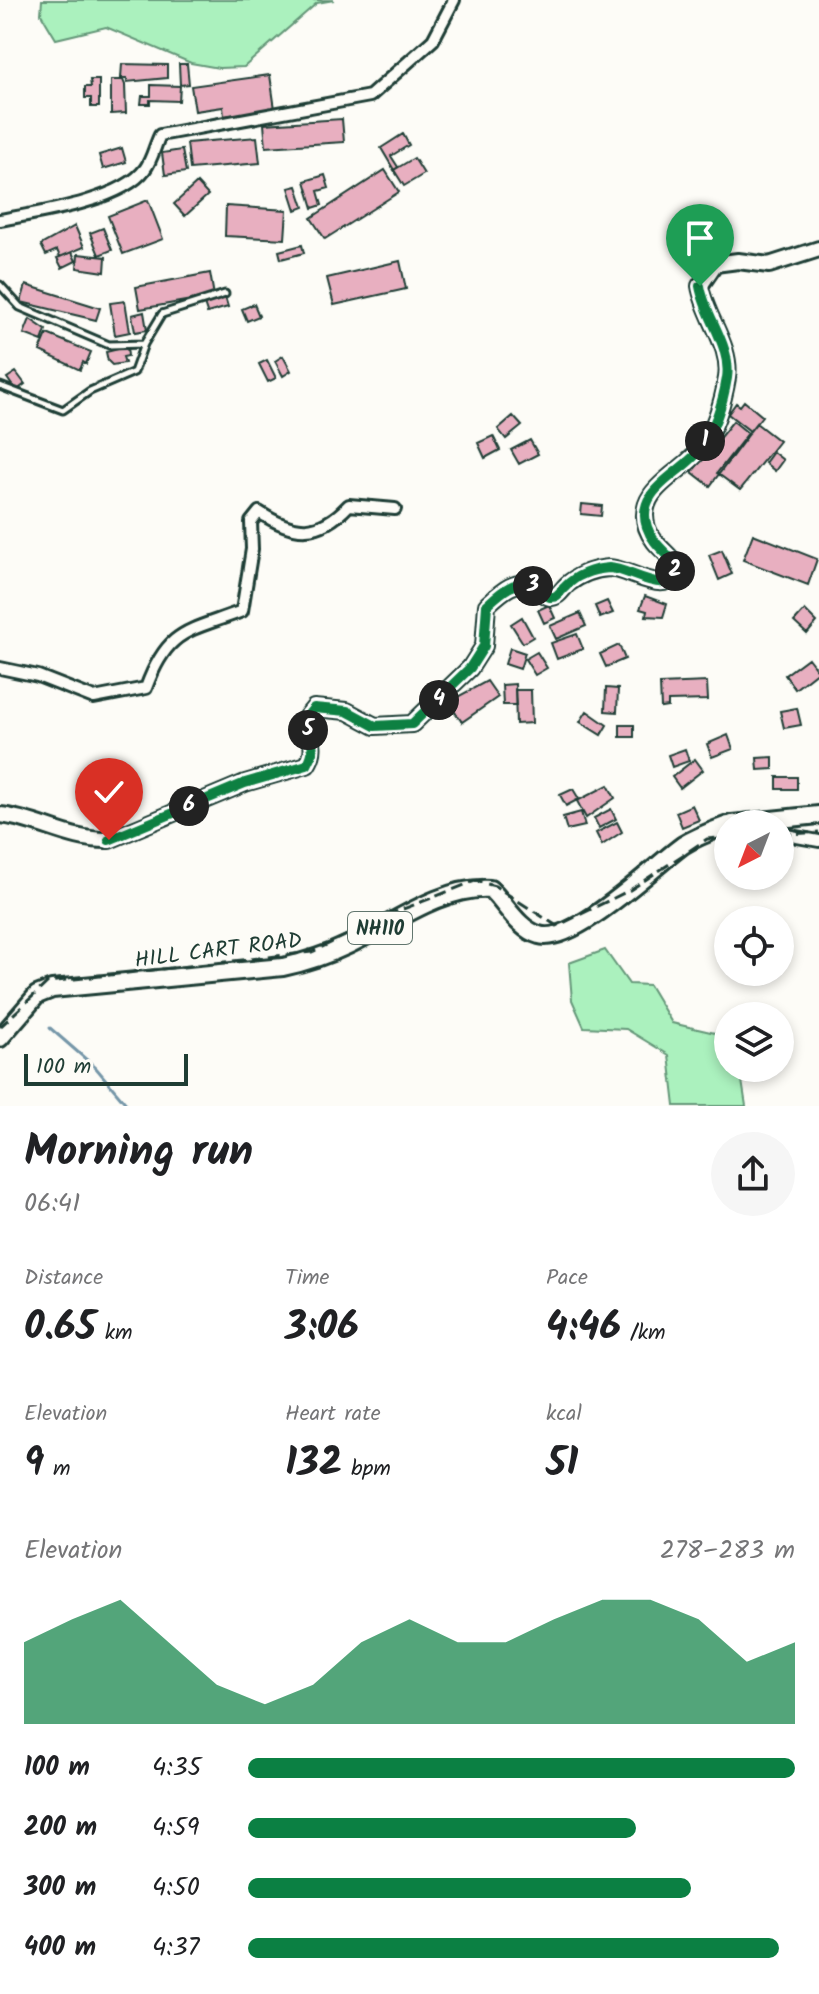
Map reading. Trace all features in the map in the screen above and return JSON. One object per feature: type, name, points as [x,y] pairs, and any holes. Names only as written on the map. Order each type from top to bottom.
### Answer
[{"type":"highway","name":"HILL CART ROAD","points":[[794,818],[819,815]]},
{"type":"highway","name":"HILL CART ROAD","points":[[0,1038],[37,995],[52,989],[304,962],[347,946],[439,900],[473,888],[490,889],[524,928],[541,936],[560,934],[630,890],[682,846],[714,830]]},
{"type":"main road","points":[[0,815],[29,819],[75,838],[109,840],[245,783],[307,765],[314,755],[314,743],[305,719],[314,708],[347,711],[375,726],[412,724],[470,668],[484,646],[487,605],[515,584],[527,584],[548,597],[556,596],[586,572],[611,568],[634,573],[655,584],[668,582],[675,574],[676,565],[654,543],[646,524],[646,505],[654,491],[700,451],[713,427],[728,375],[724,349],[704,308],[700,286],[715,264],[738,261],[769,265],[819,249]]},
{"type":"street","points":[[0,220],[70,207],[110,192],[145,171],[160,135],[370,96],[433,40],[454,0]]},
{"type":"street","points":[[0,668],[38,676],[94,698],[146,688],[158,657],[184,631],[242,611],[252,549],[251,522],[259,512],[277,524],[301,530],[322,528],[349,505],[395,509]]},
{"type":"street","points":[[794,837],[819,841]]},
{"type":"lane","points":[[0,285],[20,307],[109,345],[144,344]]},
{"type":"lane","points":[[0,386],[63,410],[90,391],[134,372],[144,344],[162,314],[225,294]]},
{"type":"green space","points":[[42,0],[334,0],[317,3],[244,67],[219,68],[191,63],[106,27],[56,39],[41,14]]},
{"type":"green space","points":[[605,950],[629,984],[649,985],[672,1023],[714,1033],[714,1082],[742,1082],[746,1106],[675,1106],[669,1055],[626,1029],[584,1027],[572,1000],[569,963]]},
{"type":"building","points":[[122,64],[167,65],[167,78],[127,82],[127,78],[121,78]]},
{"type":"building","points":[[179,64],[187,64],[189,84],[180,85]]},
{"type":"building","points":[[270,75],[275,109],[224,116],[223,107],[195,111],[191,86]]},
{"type":"building","points":[[90,80],[99,80],[99,107],[91,107],[91,98],[85,98],[85,87],[91,87]]},
{"type":"building","points":[[111,80],[123,80],[126,113],[111,114]]},
{"type":"building","points":[[151,85],[180,86],[179,101],[150,100],[150,104],[141,104],[142,96],[151,96]]},
{"type":"building","points":[[342,119],[344,142],[266,147],[264,124]]},
{"type":"building","points":[[403,134],[409,145],[391,156],[398,167],[394,170],[381,148]]},
{"type":"building","points":[[257,137],[260,163],[190,169],[187,143]]},
{"type":"building","points":[[122,148],[126,162],[103,169],[99,155]]},
{"type":"building","points":[[182,150],[186,172],[165,175],[162,153]]},
{"type":"building","points":[[414,158],[424,174],[404,186],[394,170]]},
{"type":"building","points":[[385,170],[399,192],[325,239],[311,218]]},
{"type":"building","points":[[325,175],[329,188],[318,191],[322,205],[313,208],[305,181]]},
{"type":"building","points":[[197,183],[208,195],[185,216],[174,204]]},
{"type":"building","points":[[297,186],[304,207],[296,210],[289,188]]},
{"type":"building","points":[[148,200],[163,239],[123,254],[108,216]]},
{"type":"building","points":[[226,206],[287,210],[285,239],[225,236]]},
{"type":"building","points":[[75,226],[84,247],[60,257],[57,250],[46,255],[41,245]]},
{"type":"building","points":[[103,228],[112,250],[99,255],[90,233]]},
{"type":"building","points":[[302,245],[304,253],[281,259],[279,251]]},
{"type":"building","points":[[72,252],[76,261],[62,268],[57,258]]},
{"type":"building","points":[[78,254],[106,257],[105,272],[77,268]]},
{"type":"building","points":[[400,261],[406,289],[334,305],[327,278]]},
{"type":"building","points":[[210,273],[214,296],[140,309],[136,287]]},
{"type":"building","points":[[26,285],[100,308],[96,320],[21,302]]},
{"type":"building","points":[[225,297],[228,307],[207,313],[204,304]]},
{"type":"building","points":[[125,301],[130,332],[115,335],[110,303]]},
{"type":"building","points":[[254,304],[259,316],[247,321],[242,309]]},
{"type":"building","points":[[144,312],[147,330],[135,332],[132,315]]},
{"type":"building","points":[[30,319],[46,330],[42,341],[24,334]]},
{"type":"building","points":[[47,334],[91,352],[86,364],[83,362],[80,370],[40,351]]},
{"type":"building","points":[[127,347],[128,356],[123,357],[125,363],[112,365],[108,361],[106,352]]},
{"type":"building","points":[[283,356],[291,371],[283,376],[275,361]]},
{"type":"building","points":[[267,360],[276,378],[268,382],[259,364]]},
{"type":"building","points":[[16,372],[25,384],[16,391],[7,378]]},
{"type":"building","points":[[744,401],[762,416],[750,431],[728,414],[736,403],[740,406]]},
{"type":"building","points":[[513,416],[522,426],[506,439],[498,429]]},
{"type":"building","points":[[733,421],[749,434],[710,486],[692,472]]},
{"type":"building","points":[[756,423],[779,441],[740,490],[717,473]]},
{"type":"building","points":[[493,436],[500,450],[485,458],[478,443]]},
{"type":"building","points":[[530,440],[538,454],[519,464],[511,450]]},
{"type":"building","points":[[773,452],[783,460],[775,471],[765,463]]},
{"type":"building","points":[[582,504],[602,506],[601,516],[581,514]]},
{"type":"building","points":[[753,534],[817,559],[808,585],[743,560]]},
{"type":"building","points":[[722,550],[732,574],[719,580],[709,555]]},
{"type":"building","points":[[645,596],[667,604],[663,617],[646,616],[647,611],[640,609]]},
{"type":"building","points":[[607,601],[613,613],[600,618],[595,606]]},
{"type":"building","points":[[549,605],[555,618],[544,623],[538,610]]},
{"type":"building","points":[[805,610],[817,622],[807,634],[794,622]]},
{"type":"building","points":[[580,613],[586,626],[556,639],[550,626]]},
{"type":"building","points":[[522,617],[533,637],[523,643],[511,624]]},
{"type":"building","points":[[577,634],[583,649],[557,659],[551,643]]},
{"type":"building","points":[[619,645],[625,659],[606,667],[600,654]]},
{"type":"building","points":[[510,648],[525,653],[520,669],[505,664]]},
{"type":"building","points":[[537,652],[547,668],[535,675],[525,659]]},
{"type":"building","points":[[808,658],[818,671],[795,689],[785,675]]},
{"type":"building","points":[[487,681],[498,697],[462,722],[448,702]]},
{"type":"building","points":[[707,682],[708,700],[668,701],[668,707],[661,708],[660,684]]},
{"type":"building","points":[[515,684],[516,705],[503,705],[502,685]]},
{"type":"building","points":[[606,688],[618,689],[617,712],[605,711]]},
{"type":"building","points":[[515,690],[531,690],[532,723],[516,724]]},
{"type":"building","points":[[797,708],[801,725],[784,728],[780,711]]},
{"type":"building","points":[[587,711],[607,725],[601,735],[580,722]]},
{"type":"building","points":[[620,725],[634,725],[634,737],[620,737]]},
{"type":"building","points":[[728,735],[733,749],[712,757],[707,744]]},
{"type":"building","points":[[685,749],[689,761],[672,767],[668,755]]},
{"type":"building","points":[[773,757],[773,769],[758,770],[757,758]]},
{"type":"building","points":[[695,759],[703,770],[680,788],[672,777]]},
{"type":"building","points":[[777,777],[797,777],[797,789],[777,789]]},
{"type":"building","points":[[608,785],[615,798],[586,818],[577,801]]},
{"type":"building","points":[[573,789],[579,799],[566,806],[560,795]]},
{"type":"building","points":[[692,805],[699,820],[682,827],[676,812]]},
{"type":"building","points":[[611,809],[616,819],[599,828],[594,818]]},
{"type":"building","points":[[581,812],[585,826],[567,830],[563,817]]},
{"type":"building","points":[[617,822],[622,832],[602,845],[596,833]]},
{"type":"waterway","points":[[50,1028],[96,1068],[128,1106]]},
{"type":"railway","points":[[794,834],[819,832]]},
{"type":"railway","points":[[0,1027],[48,982],[312,952],[388,915],[475,881],[495,886],[557,926],[630,890],[707,839],[714,838]]},
{"type":"route","points":[[109,840],[245,783],[291,773],[307,765],[314,755],[314,743],[305,719],[314,708],[347,711],[375,726],[412,724],[470,668],[484,646],[487,605],[515,584],[527,584],[548,597],[556,596],[586,572],[611,568],[634,573],[655,584],[668,582],[675,574],[676,565],[654,543],[646,524],[646,505],[654,491],[700,451],[713,427],[728,375],[724,349],[704,308],[700,286]]}]
